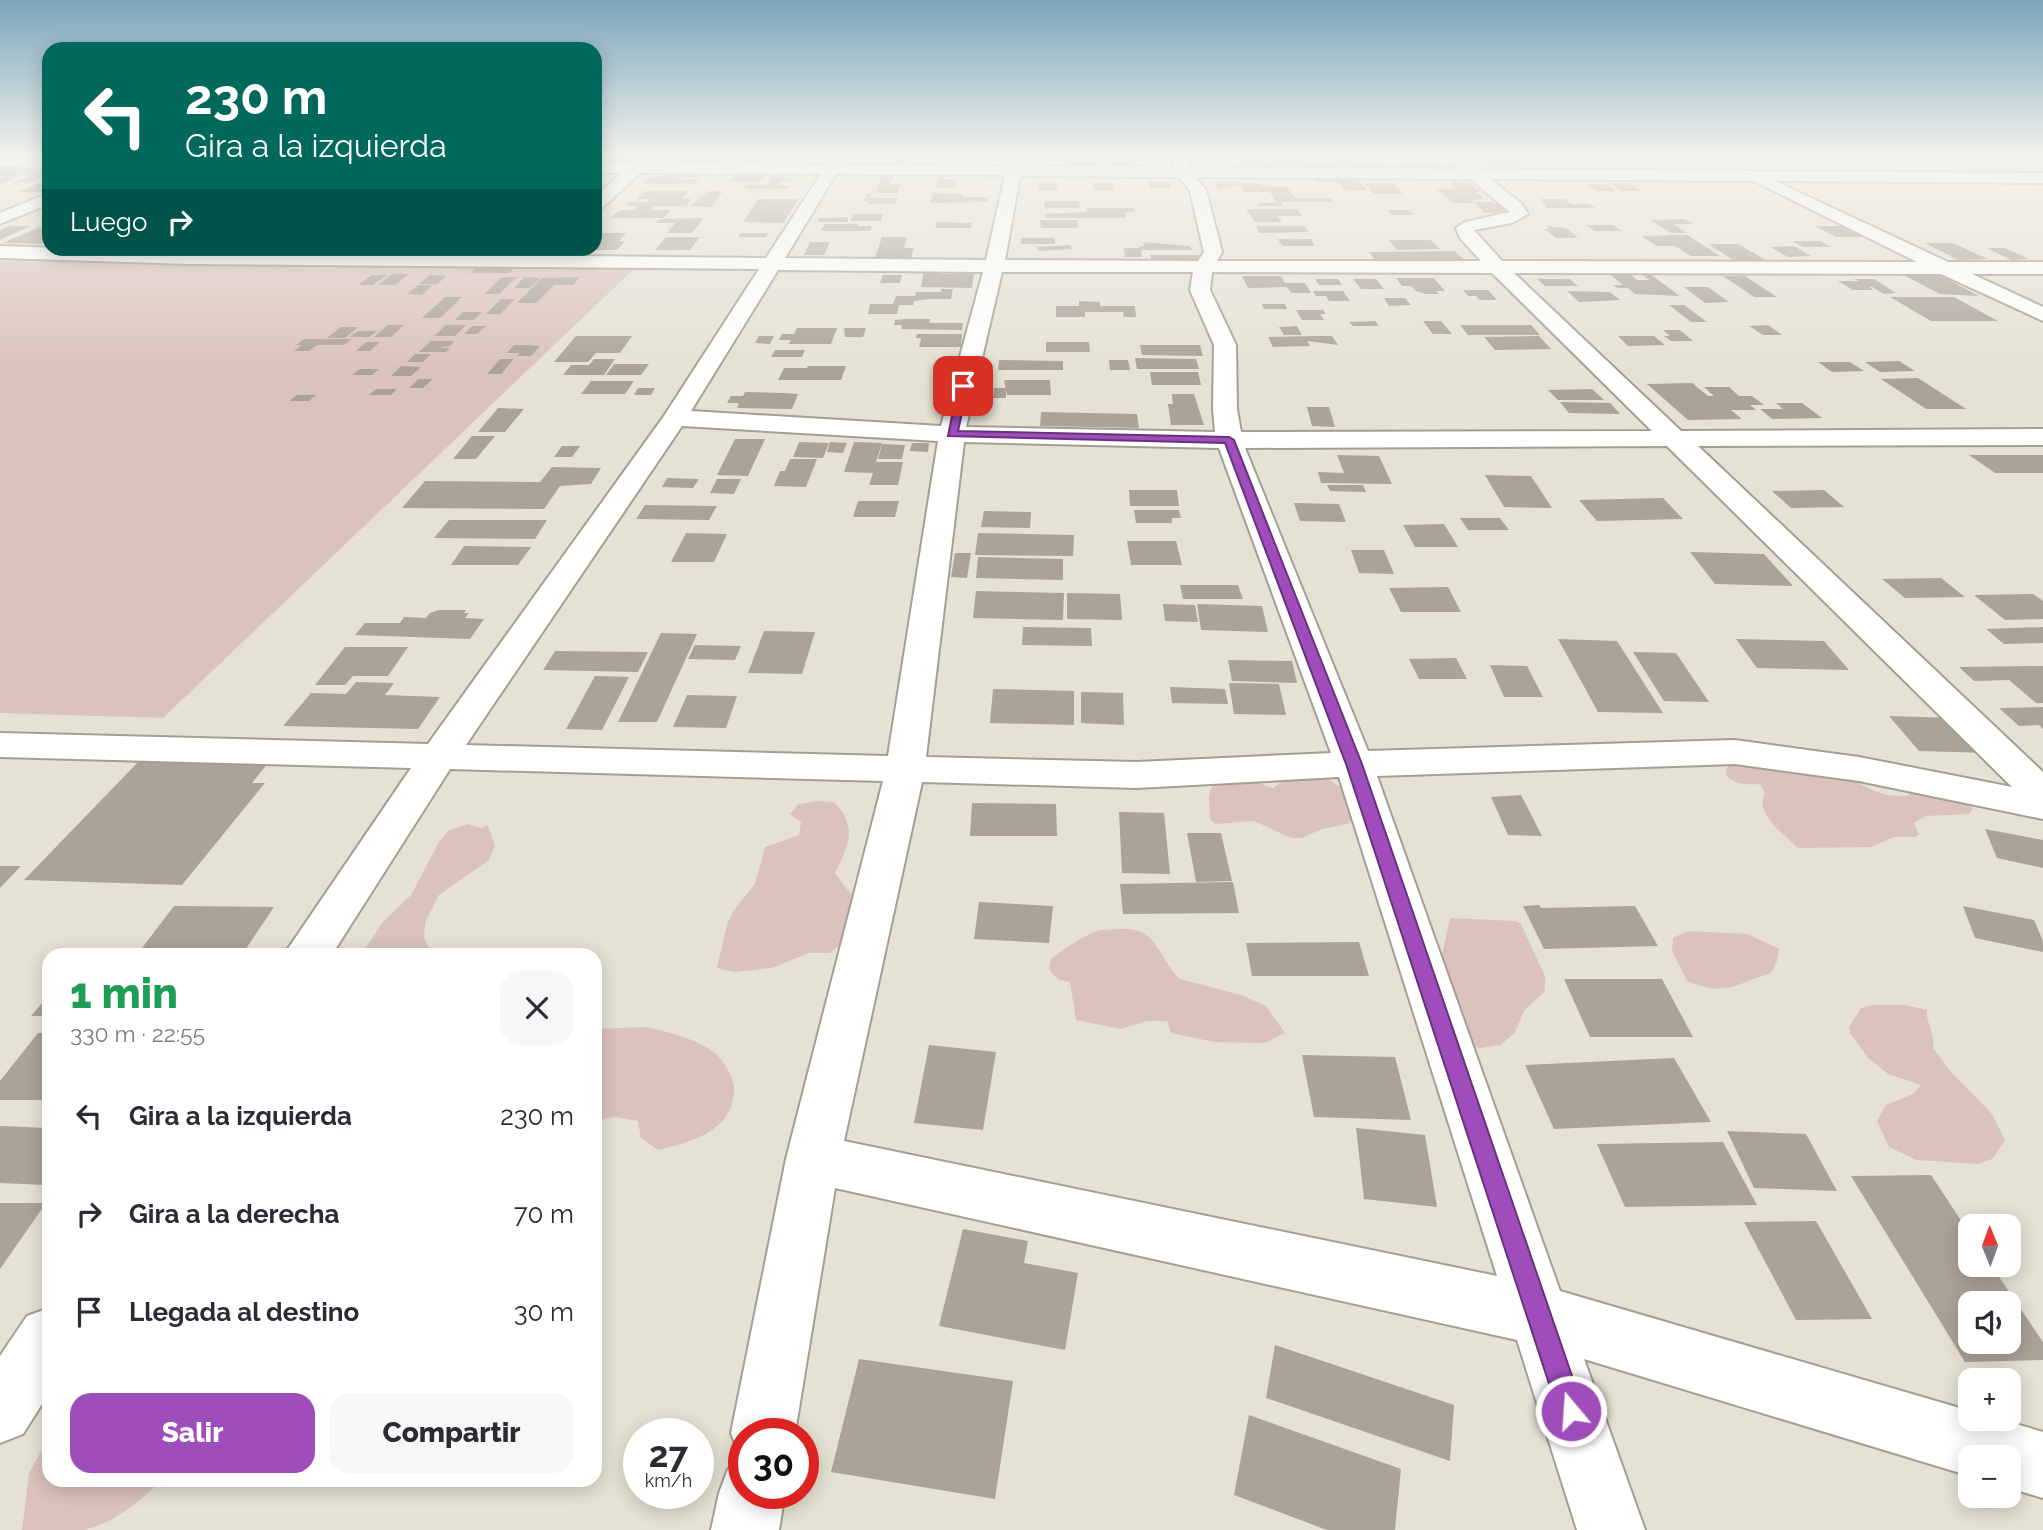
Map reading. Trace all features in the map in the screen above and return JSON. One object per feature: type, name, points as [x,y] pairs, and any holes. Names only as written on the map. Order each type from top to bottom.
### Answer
[{"type":"street","points":[[311,948],[439,757],[675,418],[794,227]]},
{"type":"street","points":[[766,1418],[813,1159],[905,769],[952,434],[1004,227]]},
{"type":"street","points":[[1208,227],[1213,252],[1203,267],[1200,290],[1225,345],[1225,409],[1229,440],[1354,764],[1611,1530]]},
{"type":"street","points":[[1466,227],[1466,234],[1498,268],[2043,794]]},
{"type":"street","points":[[1862,227],[2043,315]]},
{"type":"street","points":[[0,252],[42,252]]},
{"type":"street","points":[[565,256],[772,264],[992,266],[2043,268]]},
{"type":"street","points":[[675,418],[952,434],[1229,440],[2043,436]]},
{"type":"street","points":[[1,745],[1137,775],[1354,764],[1735,752],[1859,769],[2043,806]]},
{"type":"street","points":[[813,1159],[1539,1315],[2043,1465]]},
{"type":"street","points":[[0,1411],[42,1348]]},
{"type":"street","points":[[745,1530],[749,1509]]},
{"type":"shaded area","points":[[0,261],[637,266],[163,718],[0,713]]},
{"type":"shaded area","points":[[1731,762],[1836,775],[1888,795],[1909,795],[1914,787],[1943,789],[1973,808],[1969,814],[1926,816],[1914,823],[1919,834],[1916,837],[1894,837],[1871,847],[1798,848],[1767,816],[1763,801],[1765,793],[1760,784],[1740,783],[1729,778],[1726,774]]},
{"type":"shaded area","points":[[1233,774],[1273,788],[1287,778],[1309,775],[1328,779],[1348,792],[1356,815],[1348,824],[1322,829],[1302,838],[1291,838],[1254,821],[1215,824],[1210,819],[1211,790],[1218,781]]},
{"type":"shaded area","points":[[834,802],[842,811],[849,828],[847,845],[835,873],[852,896],[844,941],[830,953],[809,953],[772,968],[734,972],[717,968],[727,924],[734,910],[755,884],[765,847],[799,835],[801,822],[790,814],[799,804]]},
{"type":"shaded area","points":[[467,824],[482,828],[488,825],[495,846],[489,860],[439,895],[425,923],[424,937],[429,948],[366,948],[382,923],[411,895],[439,842],[448,831]]},
{"type":"shaded area","points":[[1450,918],[1516,921],[1521,924],[1545,976],[1545,991],[1524,1011],[1514,1034],[1500,1045],[1480,1048],[1466,1044],[1439,968]]},
{"type":"shaded area","points":[[1099,930],[1139,931],[1151,940],[1180,979],[1241,995],[1266,1006],[1285,1033],[1265,1043],[1214,1042],[1171,1033],[1167,1021],[1147,1021],[1121,1029],[1076,1020],[1070,982],[1059,980],[1049,970],[1051,959]]},
{"type":"shaded area","points":[[1688,931],[1748,934],[1779,949],[1777,961],[1771,973],[1738,985],[1721,989],[1700,986],[1687,981],[1672,951],[1673,938]]},
{"type":"shaded area","points":[[1874,1005],[1905,1005],[1927,1010],[1933,1048],[1952,1073],[1992,1114],[2005,1140],[1992,1159],[1978,1164],[1916,1160],[1889,1147],[1877,1121],[1886,1105],[1913,1094],[1921,1085],[1888,1074],[1868,1058],[1850,1033],[1849,1027],[1861,1008]]},
{"type":"shaded area","points":[[645,1027],[682,1037],[709,1049],[726,1067],[734,1088],[726,1117],[696,1139],[658,1150],[641,1138],[638,1121],[616,1117],[602,1119],[602,1029]]},
{"type":"shaded area","points":[[42,1450],[42,1487],[154,1487],[125,1511],[94,1527],[83,1530],[22,1530],[29,1473]]},
{"type":"building","points":[[6,227],[28,227],[0,240],[0,230]]},
{"type":"building","points":[[38,227],[42,227],[42,244],[3,243]]},
{"type":"building","points":[[671,227],[696,227],[692,233],[667,233]]},
{"type":"building","points":[[823,227],[871,227],[870,231],[821,231]]},
{"type":"building","points":[[1257,227],[1305,227],[1308,232],[1259,233]]},
{"type":"building","points":[[1548,227],[1566,228],[1578,238],[1556,238],[1544,229],[1550,229]]},
{"type":"building","points":[[1590,227],[1617,227],[1622,231],[1595,231]]},
{"type":"building","points":[[1662,227],[1679,227],[1687,233],[1671,233]]},
{"type":"building","points":[[1818,227],[1847,227],[1865,237],[1836,237]]},
{"type":"building","points":[[602,233],[626,233],[619,241],[625,241],[617,250],[602,250]]},
{"type":"building","points":[[741,233],[769,233],[766,237],[738,237]]},
{"type":"building","points":[[1687,235],[1720,256],[1691,256],[1675,246],[1657,246],[1641,236]]},
{"type":"building","points":[[666,237],[700,237],[690,250],[655,250]]},
{"type":"building","points":[[882,237],[907,237],[904,248],[914,248],[911,258],[875,258]]},
{"type":"building","points":[[1021,238],[1055,238],[1055,244],[1021,244]]},
{"type":"building","points":[[1278,239],[1311,239],[1315,246],[1282,246]]},
{"type":"building","points":[[1389,240],[1431,240],[1440,249],[1397,250]]},
{"type":"building","points":[[1792,241],[1820,241],[1831,247],[1803,247]]},
{"type":"building","points":[[810,242],[830,242],[824,255],[804,255]]},
{"type":"building","points":[[1143,242],[1190,246],[1192,250],[1141,250],[1142,257],[1125,257],[1124,248],[1140,248],[1139,246],[1144,246]]},
{"type":"building","points":[[1925,243],[1953,243],[1988,259],[1958,260]]},
{"type":"building","points":[[1708,244],[1738,244],[1766,260],[1735,261]]},
{"type":"building","points":[[1070,245],[1073,249],[1039,251],[1037,247]]},
{"type":"building","points":[[1794,246],[1811,256],[1788,257],[1770,247]]},
{"type":"building","points":[[1987,248],[2004,248],[2029,259],[2011,260]]},
{"type":"building","points":[[1455,251],[1466,262],[1377,263],[1369,252]]},
{"type":"building","points":[[1150,255],[1198,255],[1201,262],[1152,262]]},
{"type":"building","points":[[479,265],[518,265],[509,273],[470,273]]},
{"type":"building","points":[[924,271],[974,274],[972,288],[921,287]]},
{"type":"building","points":[[1932,271],[1979,296],[1940,294],[1898,272]]},
{"type":"building","points":[[392,274],[409,274],[395,285],[378,285]]},
{"type":"building","points":[[1630,274],[1637,280],[1649,280],[1642,274],[1650,274],[1680,296],[1635,294],[1628,288],[1613,285],[1623,285],[1611,275]]},
{"type":"building","points":[[372,275],[387,275],[373,285],[358,285]]},
{"type":"building","points":[[430,275],[447,276],[437,284],[419,284]]},
{"type":"building","points":[[883,275],[902,275],[900,283],[880,283]]},
{"type":"building","points":[[1242,276],[1281,276],[1285,283],[1305,283],[1311,293],[1291,293],[1287,287],[1248,288]]},
{"type":"building","points":[[1723,276],[1745,276],[1777,297],[1754,297]]},
{"type":"building","points":[[502,277],[517,277],[499,294],[484,294]]},
{"type":"building","points":[[524,277],[540,278],[530,288],[514,288]]},
{"type":"building","points":[[580,277],[573,285],[554,285],[536,303],[517,303],[542,278]]},
{"type":"building","points":[[1396,278],[1434,278],[1445,291],[1425,294],[1411,286],[1402,286]]},
{"type":"building","points":[[1315,279],[1338,279],[1342,285],[1319,285]]},
{"type":"building","points":[[1353,279],[1376,279],[1384,289],[1361,289]]},
{"type":"building","points":[[1537,279],[1570,279],[1578,286],[1545,286]]},
{"type":"building","points":[[1854,279],[1874,279],[1896,293],[1884,294],[1872,287],[1869,287],[1874,290],[1853,290],[1838,281],[1859,281]]},
{"type":"building","points":[[418,285],[433,285],[422,295],[407,294]]},
{"type":"building","points":[[1684,287],[1708,287],[1729,302],[1705,303]]},
{"type":"building","points":[[941,289],[953,289],[951,299],[929,299],[914,301],[913,305],[899,305],[897,314],[868,314],[870,304],[893,304],[896,296],[915,296],[916,292],[941,292]]},
{"type":"building","points":[[1463,290],[1488,290],[1497,300],[1480,300],[1476,296],[1468,296]]},
{"type":"building","points":[[1313,291],[1343,291],[1350,301],[1329,301],[1326,296],[1316,296]]},
{"type":"building","points":[[1567,291],[1610,292],[1620,300],[1579,302]]},
{"type":"building","points":[[445,297],[462,297],[440,318],[422,318]]},
{"type":"building","points":[[1890,297],[1954,297],[1998,321],[1931,321]]},
{"type":"building","points":[[1384,298],[1405,298],[1411,305],[1389,306]]},
{"type":"building","points":[[501,299],[515,299],[500,314],[486,314]]},
{"type":"building","points":[[1079,301],[1100,302],[1100,306],[1135,306],[1136,317],[1124,317],[1123,312],[1085,312],[1085,317],[1056,317],[1056,306],[1079,306]]},
{"type":"building","points":[[1262,304],[1285,304],[1287,309],[1264,309]]},
{"type":"building","points":[[1669,305],[1684,305],[1707,322],[1691,322]]},
{"type":"building","points":[[1296,310],[1323,310],[1326,314],[1320,314],[1324,320],[1302,320]]},
{"type":"building","points":[[463,312],[482,312],[474,320],[455,320]]},
{"type":"building","points":[[930,319],[929,323],[963,323],[962,330],[901,329],[902,325],[894,325],[895,320]]},
{"type":"building","points":[[1375,321],[1379,326],[1353,326],[1349,322]]},
{"type":"building","points":[[1423,321],[1441,321],[1452,334],[1433,334]]},
{"type":"building","points":[[388,325],[404,325],[391,337],[374,337]]},
{"type":"building","points":[[446,325],[466,325],[455,336],[434,336]]},
{"type":"building","points":[[1460,325],[1531,325],[1540,335],[1468,335]]},
{"type":"building","points":[[1768,325],[1782,335],[1763,335],[1749,326]]},
{"type":"building","points":[[472,326],[486,326],[477,334],[464,334]]},
{"type":"building","points":[[1297,326],[1302,335],[1284,335],[1279,327]]},
{"type":"building","points":[[341,327],[358,327],[345,338],[327,338]]},
{"type":"building","points":[[797,328],[837,328],[831,344],[789,344],[791,340],[779,340],[782,334],[794,334]]},
{"type":"building","points":[[844,328],[866,328],[863,337],[845,337]]},
{"type":"building","points":[[1663,330],[1680,330],[1693,341],[1671,341],[1664,336],[1670,336]]},
{"type":"building","points":[[358,331],[377,331],[369,337],[349,337]]},
{"type":"building","points":[[917,334],[962,334],[961,347],[919,347],[921,338],[916,338]]},
{"type":"building","points":[[576,336],[632,336],[620,353],[596,353],[588,362],[554,362]]},
{"type":"building","points":[[759,336],[774,336],[770,344],[755,343]]},
{"type":"building","points":[[1332,336],[1338,345],[1307,341],[1310,346],[1273,347],[1268,337]]},
{"type":"building","points":[[1539,336],[1551,349],[1495,350],[1484,337]]},
{"type":"building","points":[[1618,336],[1654,336],[1665,345],[1628,346]]},
{"type":"building","points":[[304,339],[352,339],[344,345],[317,345],[309,351],[294,351],[302,345],[296,345]]},
{"type":"building","points":[[431,341],[455,341],[450,346],[437,348],[450,348],[446,352],[419,352]]},
{"type":"building","points":[[366,342],[380,342],[370,351],[356,351]]},
{"type":"building","points":[[1046,342],[1089,342],[1090,352],[1046,352]]},
{"type":"building","points":[[514,345],[540,346],[531,356],[517,356],[520,353],[507,353]]},
{"type":"building","points":[[1140,345],[1200,345],[1203,356],[1142,355]]},
{"type":"building","points":[[775,350],[805,350],[802,357],[771,357]]},
{"type":"building","points":[[415,354],[431,354],[423,362],[407,362]]},
{"type":"building","points":[[1135,358],[1196,359],[1199,369],[1137,369]]},
{"type":"building","points":[[500,359],[514,359],[501,374],[487,374]]},
{"type":"building","points":[[594,359],[615,359],[604,375],[563,375],[571,365],[589,365]]},
{"type":"building","points":[[999,360],[1063,361],[1063,370],[998,370]]},
{"type":"building","points":[[1109,360],[1128,360],[1130,370],[1110,370]]},
{"type":"building","points":[[1899,361],[1915,371],[1880,372],[1865,362]]},
{"type":"building","points":[[1818,362],[1850,362],[1864,371],[1832,372]]},
{"type":"building","points":[[614,364],[649,364],[641,375],[606,375]]},
{"type":"building","points":[[401,366],[421,367],[411,376],[391,376]]},
{"type":"building","points":[[846,366],[841,380],[778,380],[784,368]]},
{"type":"building","points":[[360,369],[379,369],[372,375],[352,375]]},
{"type":"building","points":[[1150,372],[1198,372],[1201,385],[1152,385]]},
{"type":"building","points":[[1918,378],[1966,409],[1926,409],[1881,379]]},
{"type":"building","points":[[418,379],[433,379],[423,388],[409,388]]},
{"type":"building","points":[[1004,380],[1050,380],[1051,395],[1007,395]]},
{"type":"building","points":[[591,381],[634,381],[625,394],[581,394]]},
{"type":"building","points":[[1692,383],[1708,396],[1714,396],[1704,387],[1729,387],[1739,396],[1752,396],[1764,405],[1750,405],[1756,410],[1731,410],[1742,419],[1688,420],[1647,384]]},
{"type":"building","points":[[638,388],[655,388],[651,395],[634,395]]},
{"type":"building","points":[[994,388],[1006,388],[1006,398],[993,398]]},
{"type":"building","points":[[376,389],[397,389],[391,395],[369,395]]},
{"type":"building","points":[[1592,389],[1604,400],[1558,400],[1548,390]]},
{"type":"building","points":[[745,392],[798,394],[792,409],[737,408],[739,403],[727,403],[731,396],[743,396]]},
{"type":"building","points":[[1172,394],[1194,394],[1204,425],[1171,425],[1168,404],[1173,404]]},
{"type":"building","points":[[297,395],[316,395],[309,401],[289,401]]},
{"type":"building","points":[[1560,402],[1610,403],[1620,414],[1569,413]]},
{"type":"building","points":[[1776,403],[1802,403],[1822,418],[1772,419],[1760,409],[1783,409]]},
{"type":"building","points":[[1307,407],[1329,407],[1335,427],[1312,426]]},
{"type":"building","points":[[498,408],[524,409],[505,432],[478,432]]},
{"type":"building","points":[[1041,412],[1137,414],[1139,428],[1040,426]]},
{"type":"building","points":[[472,436],[495,436],[476,459],[453,459]]},
{"type":"building","points":[[735,439],[765,439],[748,476],[717,475]]},
{"type":"building","points":[[799,442],[829,443],[823,458],[793,457]]},
{"type":"building","points":[[830,442],[847,443],[843,453],[827,452]]},
{"type":"building","points":[[854,442],[882,443],[876,462],[903,462],[898,485],[869,485],[873,473],[844,472]]},
{"type":"building","points":[[912,443],[929,443],[928,452],[910,451]]},
{"type":"building","points":[[882,444],[905,445],[902,459],[878,459]]},
{"type":"building","points":[[562,446],[580,446],[572,457],[554,457]]},
{"type":"building","points":[[1337,455],[1379,456],[1392,484],[1321,483],[1318,472],[1344,473]]},
{"type":"building","points":[[1969,455],[2043,455],[2043,473],[1995,473]]},
{"type":"building","points":[[790,459],[817,459],[806,487],[774,486],[780,471],[785,471]]},
{"type":"building","points":[[552,467],[601,468],[591,484],[560,486],[544,509],[402,508],[425,481],[540,482]]},
{"type":"building","points":[[1485,475],[1531,476],[1552,508],[1504,507]]},
{"type":"building","points":[[667,478],[699,479],[693,488],[662,487]]},
{"type":"building","points":[[717,479],[741,479],[734,494],[710,493]]},
{"type":"building","points":[[1327,485],[1363,485],[1366,492],[1330,491]]},
{"type":"building","points":[[1129,490],[1177,490],[1179,506],[1130,506]]},
{"type":"building","points":[[1824,490],[1844,507],[1791,508],[1772,491]]},
{"type":"building","points":[[1663,498],[1683,519],[1597,521],[1579,500]]},
{"type":"building","points":[[858,501],[899,501],[895,517],[853,517]]},
{"type":"building","points":[[1294,503],[1339,504],[1346,522],[1300,521]]},
{"type":"building","points":[[645,505],[717,506],[709,520],[636,519]]},
{"type":"building","points":[[1134,510],[1179,510],[1181,518],[1172,518],[1172,523],[1136,523]]},
{"type":"building","points":[[984,511],[1031,512],[1030,528],[981,527]]},
{"type":"building","points":[[1460,518],[1500,518],[1509,530],[1468,530]]},
{"type":"building","points":[[449,520],[547,520],[535,539],[434,538]]},
{"type":"building","points":[[1444,524],[1458,547],[1415,547],[1403,525]]},
{"type":"building","points":[[686,533],[727,534],[714,562],[671,562]]},
{"type":"building","points":[[978,533],[1074,535],[1073,556],[975,555]]},
{"type":"building","points":[[1127,541],[1176,541],[1182,565],[1131,565]]},
{"type":"building","points":[[464,546],[531,547],[518,565],[451,565]]},
{"type":"building","points":[[1351,550],[1384,550],[1394,574],[1359,573]]},
{"type":"building","points":[[1690,552],[1764,554],[1793,586],[1715,584]]},
{"type":"building","points":[[955,553],[971,553],[967,578],[951,577]]},
{"type":"building","points":[[978,557],[1063,559],[1063,580],[976,578]]},
{"type":"building","points":[[1941,578],[1965,597],[1905,598],[1882,579]]},
{"type":"building","points":[[1180,585],[1238,585],[1243,599],[1183,599]]},
{"type":"building","points":[[1448,587],[1461,612],[1401,612],[1389,588]]},
{"type":"building","points":[[976,591],[1064,593],[1063,620],[973,618]]},
{"type":"building","points":[[1067,593],[1120,594],[1122,620],[1067,619]]},
{"type":"building","points":[[2033,594],[2043,601],[2043,619],[2005,620],[1974,595]]},
{"type":"building","points":[[1163,604],[1195,605],[1198,622],[1165,621]]},
{"type":"building","points":[[1197,604],[1262,606],[1268,632],[1201,630]]},
{"type":"building","points":[[439,610],[466,610],[464,613],[469,613],[465,618],[484,619],[470,639],[355,635],[365,623],[400,623],[404,617],[426,618],[430,613]]},
{"type":"building","points":[[1023,627],[1091,628],[1092,646],[1022,645]]},
{"type":"building","points":[[2043,627],[2043,643],[2004,644],[1986,629]]},
{"type":"building","points":[[764,631],[815,632],[802,674],[748,673]]},
{"type":"building","points":[[661,633],[697,634],[657,722],[618,722]]},
{"type":"building","points":[[1558,639],[1617,641],[1663,713],[1598,712]]},
{"type":"building","points":[[1736,639],[1824,641],[1849,670],[1757,668]]},
{"type":"building","points":[[695,645],[741,646],[735,660],[688,659]]},
{"type":"building","points":[[345,647],[408,647],[388,676],[353,676],[345,685],[315,685]]},
{"type":"building","points":[[555,651],[648,652],[638,672],[543,670]]},
{"type":"building","points":[[1633,652],[1676,653],[1709,702],[1664,701]]},
{"type":"building","points":[[1456,658],[1467,679],[1419,679],[1409,659]]},
{"type":"building","points":[[1228,660],[1292,661],[1297,683],[1232,681]]},
{"type":"building","points":[[1490,665],[1527,666],[1543,697],[1504,697]]},
{"type":"building","points":[[2043,666],[2043,703],[2036,703],[2009,680],[1974,681],[1959,667]]},
{"type":"building","points":[[595,676],[629,677],[602,730],[566,729]]},
{"type":"building","points":[[356,682],[394,683],[385,695],[440,697],[418,729],[283,726],[311,693],[346,694]]},
{"type":"building","points":[[1229,683],[1279,684],[1286,715],[1234,714]]},
{"type":"building","points":[[1170,687],[1225,689],[1228,704],[1172,703]]},
{"type":"building","points":[[993,689],[1074,691],[1074,725],[990,723]]},
{"type":"building","points":[[1081,692],[1123,693],[1124,725],[1081,723]]},
{"type":"building","points":[[687,695],[737,696],[726,728],[673,727]]},
{"type":"building","points":[[2043,707],[2043,729],[2039,725],[2019,726],[1999,708]]},
{"type":"building","points":[[1889,716],[1956,718],[1989,753],[1919,751]]},
{"type":"building","points":[[141,759],[269,762],[252,783],[265,783],[182,885],[24,880]]},
{"type":"building","points":[[1521,795],[1542,836],[1508,835],[1491,797]]},
{"type":"building","points":[[972,803],[1056,804],[1057,836],[970,836]]},
{"type":"building","points":[[1119,812],[1164,813],[1170,874],[1122,873]]},
{"type":"building","points":[[1985,829],[2043,840],[2043,868],[1997,858]]},
{"type":"building","points":[[1187,833],[1221,833],[1232,881],[1196,882]]},
{"type":"building","points":[[0,866],[21,866],[0,888]]},
{"type":"building","points":[[1233,882],[1239,913],[1123,914],[1120,884]]},
{"type":"building","points":[[979,902],[1053,906],[1049,943],[974,939]]},
{"type":"building","points":[[1539,905],[1541,908],[1635,906],[1658,946],[1544,949],[1523,906]]},
{"type":"building","points":[[174,906],[274,907],[246,948],[142,948]]},
{"type":"building","points":[[1963,906],[2034,920],[2043,941],[2043,952],[1975,938]]},
{"type":"building","points":[[1359,942],[1369,976],[1252,976],[1246,943]]},
{"type":"building","points":[[1564,979],[1662,979],[1693,1037],[1590,1037]]},
{"type":"building","points":[[42,1003],[42,1016],[31,1016]]},
{"type":"building","points":[[38,1033],[42,1033],[42,1100],[0,1100],[0,1081]]},
{"type":"building","points":[[929,1045],[996,1052],[983,1130],[914,1123]]},
{"type":"building","points":[[1302,1055],[1395,1057],[1411,1120],[1314,1117]]},
{"type":"building","points":[[1674,1058],[1711,1122],[1554,1129],[1525,1065]]},
{"type":"building","points":[[0,1126],[42,1128],[42,1185],[0,1183]]},
{"type":"building","points":[[1356,1128],[1425,1135],[1437,1207],[1364,1199]]},
{"type":"building","points":[[1727,1131],[1806,1134],[1837,1191],[1754,1188]]},
{"type":"building","points":[[1723,1142],[1757,1205],[1625,1207],[1597,1144]]},
{"type":"building","points":[[1931,1175],[1958,1216],[1958,1278],[2000,1278],[2009,1291],[1958,1291],[1958,1351],[1851,1176]]},
{"type":"building","points":[[0,1203],[42,1203],[42,1209],[0,1269]]},
{"type":"building","points":[[1816,1221],[1872,1319],[1796,1320],[1744,1222]]},
{"type":"building","points":[[963,1229],[1028,1241],[1024,1263],[1078,1273],[1065,1350],[939,1326]]},
{"type":"building","points":[[2021,1309],[2043,1342],[2043,1360],[1965,1362],[1960,1354],[2021,1354]]},
{"type":"building","points":[[1275,1345],[1454,1405],[1450,1461],[1266,1398]]},
{"type":"building","points":[[859,1359],[1013,1381],[995,1499],[831,1472]]},
{"type":"building","points":[[1249,1415],[1401,1469],[1395,1530],[1327,1530],[1234,1495]]},
{"type":"route","points":[[963,386],[952,434],[1229,440],[1354,764],[1571,1411]]}]
